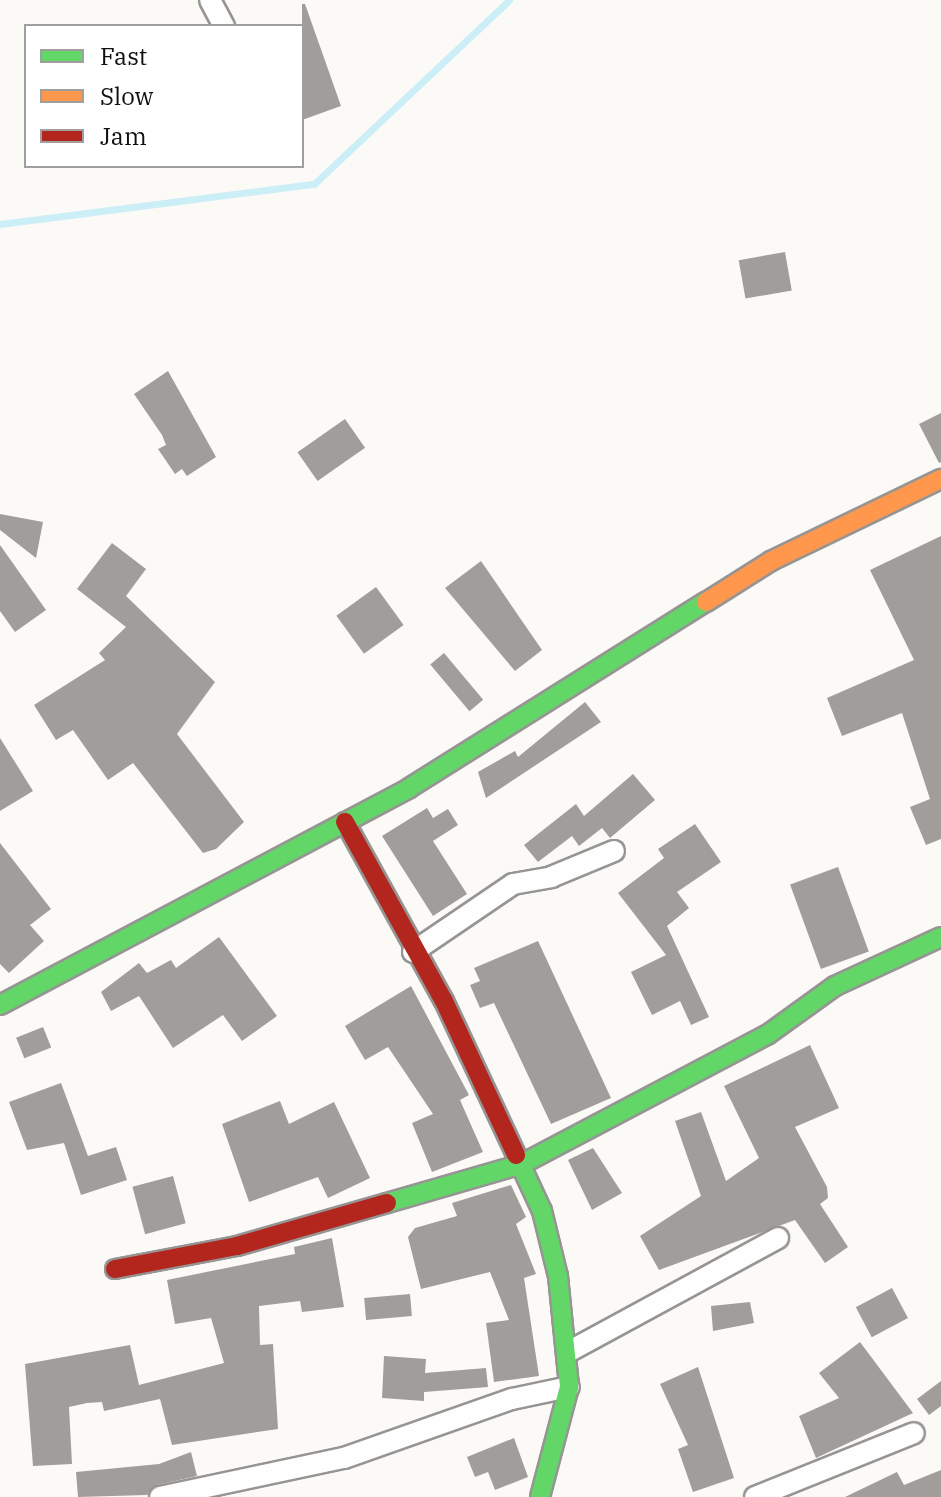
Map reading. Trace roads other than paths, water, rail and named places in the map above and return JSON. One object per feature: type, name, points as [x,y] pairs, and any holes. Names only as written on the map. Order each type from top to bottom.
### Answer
[{"type":"street","points":[[210,0],[223,24]]},
{"type":"street","points":[[0,1005],[345,822],[771,561],[941,479]]},
{"type":"street","points":[[345,822],[522,1164],[545,1224],[568,1352],[569,1387],[540,1497]]},
{"type":"street","points":[[413,952],[513,884],[551,877],[614,851]]},
{"type":"street","points":[[115,1269],[237,1246],[522,1164],[767,1035],[835,986],[941,937]]},
{"type":"street","points":[[568,1352],[778,1238]]},
{"type":"street","points":[[160,1497],[344,1458],[512,1399],[569,1387]]},
{"type":"street","points":[[755,1497],[914,1433]]},
{"type":"waterway","points":[[0,224],[314,184],[509,0]]}]
